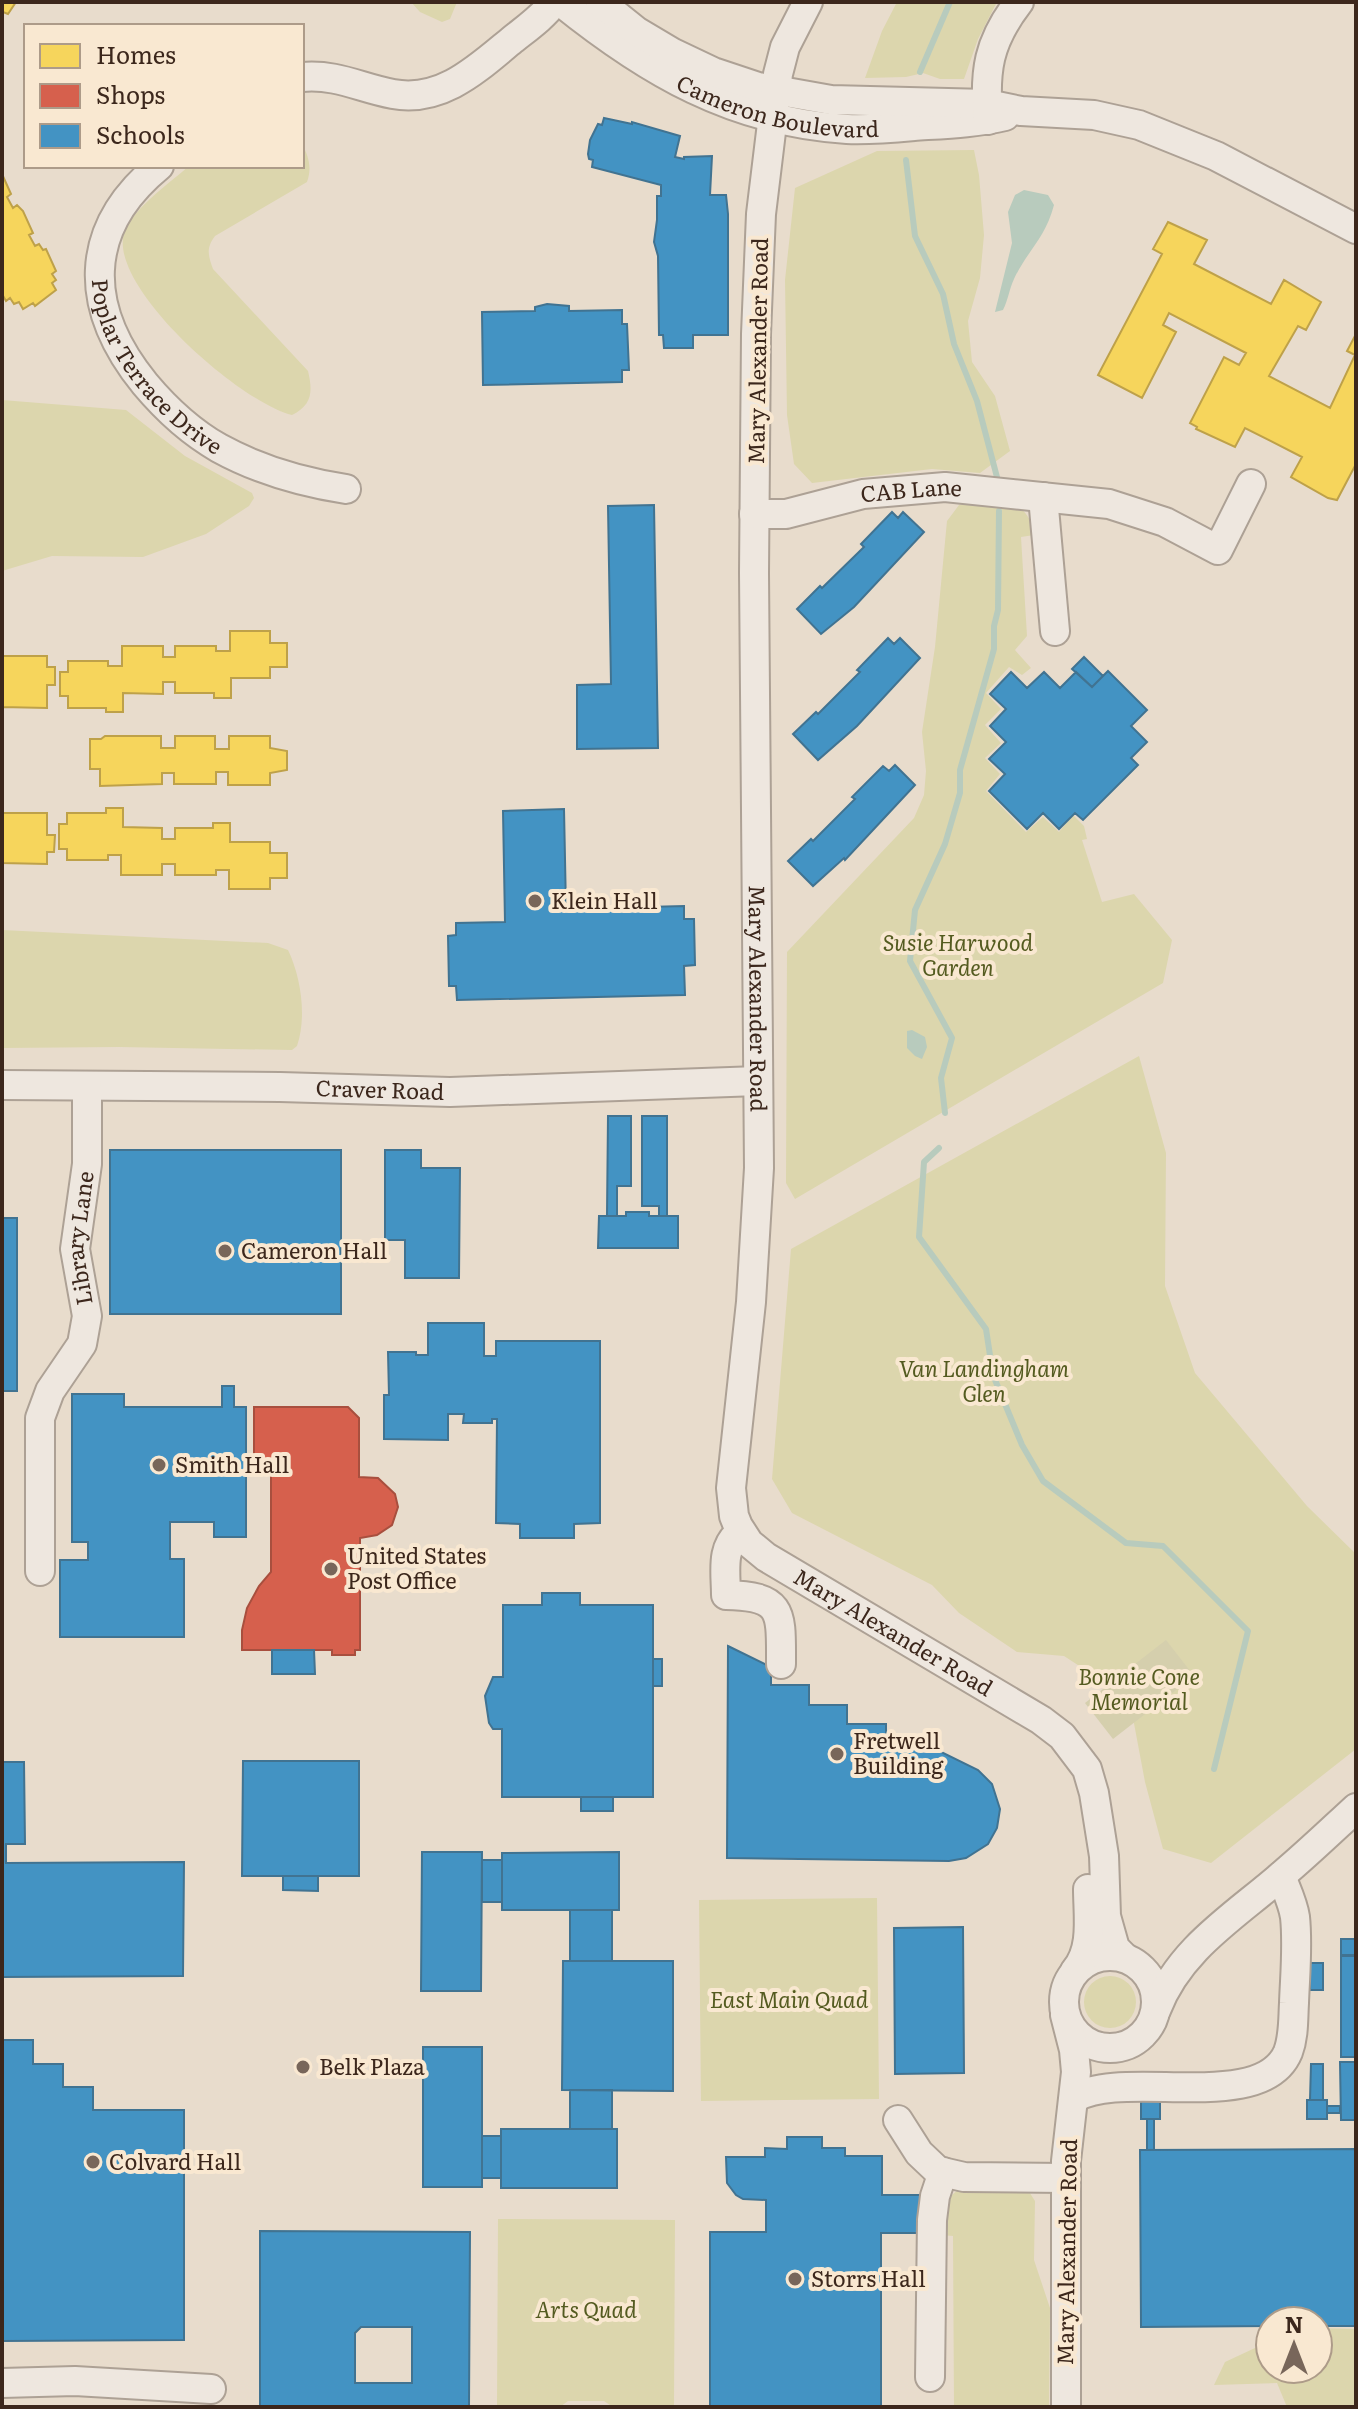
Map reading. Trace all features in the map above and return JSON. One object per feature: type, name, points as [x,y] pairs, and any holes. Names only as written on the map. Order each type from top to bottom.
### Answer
[{"type":"street","points":[[304,77],[340,79],[401,95],[440,90],[479,67],[554,2]]},
{"type":"street","name":"Cameron Boulevard","points":[[561,2],[614,44],[655,71],[713,98],[774,104],[831,100],[987,112],[1060,112],[1117,119],[1163,133],[1216,156],[1356,229]]},
{"type":"street","name":"Cameron Boulevard","points":[[600,2],[636,31],[673,53],[747,84],[774,104]]},
{"type":"street","name":"Mary Alexander Road","points":[[808,2],[782,55],[757,273],[754,514],[757,1224],[732,1470],[732,1504],[741,1532],[766,1557],[1051,1727],[1087,1769],[1104,1856],[1106,1916],[1115,1948],[1144,1970],[1152,1982],[1156,1997],[1155,2012],[1145,2032],[1095,2065],[1080,2085],[1075,2098],[1069,2127],[1066,2178],[1066,2407]]},
{"type":"street","points":[[987,112],[985,83],[990,57],[1002,29],[1019,2]]},
{"type":"street","name":"Poplar Terrace Drive","points":[[157,168],[140,182],[117,211],[102,250],[99,285],[102,305],[123,353],[167,408],[217,446],[278,474],[346,489]]},
{"type":"street","name":"CAB Lane","points":[[754,514],[786,514],[863,494],[935,487],[1109,504],[1148,516],[1218,550],[1251,484]]},
{"type":"street","points":[[1043,497],[1055,631]]},
{"type":"street","name":"Craver Road","points":[[2,1085],[450,1092],[758,1081]]},
{"type":"street","name":"Library Lane","points":[[40,1571],[40,1418],[50,1391],[82,1344],[87,1316],[75,1249],[87,1164],[87,1086]]},
{"type":"street","points":[[741,1532],[730,1541],[727,1551],[726,1595],[755,1596],[774,1607],[780,1622],[781,1664]]},
{"type":"street","points":[[1155,2012],[1166,1985],[1177,1970],[1228,1918],[1281,1876],[1356,1808]]},
{"type":"street","name":"Mary Alexander Road","points":[[1075,2098],[1074,2050],[1065,2015],[1064,1991],[1087,1948],[1088,1865],[1095,1813]]},
{"type":"street","points":[[1075,2098],[1098,2089],[1185,2088],[1247,2082],[1261,2078],[1276,2068],[1290,2045],[1295,1978],[1295,1915],[1281,1876]]},
{"type":"street","points":[[1075,1971],[1094,1958],[1109,1955],[1128,1959],[1164,1954],[1228,1918]]},
{"type":"street","points":[[1065,2015],[1071,2028],[1089,2043],[1104,2048],[1126,2045]]},
{"type":"street","points":[[898,2120],[927,2163],[943,2172],[964,2177],[1019,2175],[1066,2178]]},
{"type":"street","points":[[930,2377],[932,2220],[935,2196],[943,2172]]},
{"type":"street","points":[[2,2383],[88,2382],[211,2389]]},
{"type":"green space","points":[[411,2],[457,2],[450,19],[442,22],[420,12]]},
{"type":"green space","points":[[897,2],[997,2],[978,39],[964,79],[940,79],[923,73],[906,77],[865,78],[882,31]]},
{"type":"green space","points":[[304,148],[309,163],[307,182],[215,236],[209,252],[213,269],[308,371],[309,397],[299,411],[292,415],[270,406],[215,368],[186,343],[139,288],[126,261],[123,238],[132,218],[187,168],[304,168]]},
{"type":"green space","points":[[974,150],[984,235],[980,278],[968,321],[972,362],[995,396],[1010,451],[980,473],[932,469],[812,483],[794,464],[787,415],[785,280],[795,188],[877,151]]},
{"type":"green space","points":[[2,400],[126,410],[185,456],[252,493],[254,498],[249,506],[206,534],[143,557],[52,556],[2,571]]},
{"type":"green space","name":"Susie Harwood Garden","points":[[984,499],[1017,506],[1028,517],[1034,535],[1021,537],[1027,636],[1015,650],[1031,668],[1022,675],[1009,667],[986,693],[1001,709],[985,725],[1001,743],[985,758],[1000,774],[986,791],[1026,832],[1043,817],[1059,832],[1073,815],[1084,826],[1087,839],[1082,840],[1102,902],[1134,894],[1172,940],[1163,983],[795,1199],[786,1183],[787,952],[914,818],[924,795],[926,771],[922,732],[935,647],[947,521],[959,505]]},
{"type":"green space","points":[[2,930],[268,943],[288,950],[301,997],[302,1023],[297,1046],[292,1050],[2,1048]]},
{"type":"green space","name":"Van Landingham Glen","points":[[1139,1056],[1166,1153],[1165,1286],[1195,1373],[1307,1506],[1356,1554],[1356,1749],[1211,1863],[1163,1849],[1145,1782],[1133,1718],[1125,1701],[1107,1684],[1064,1656],[1017,1652],[959,1613],[932,1585],[792,1513],[772,1479],[791,1249]]},
{"type":"green space","name":"Bonnie Cone Memorial","points":[[1166,1640],[1194,1676],[1113,1739],[1085,1703]]},
{"type":"green space","name":"East Main Quad","points":[[877,1898],[879,2099],[701,2101],[699,1900]]},
{"type":"green space","points":[[1110,1976],[1128,1984],[1136,2002],[1128,2020],[1110,2028],[1092,2020],[1084,2002],[1092,1984]]},
{"type":"green space","points":[[1026,2187],[1035,2201],[1034,2260],[1050,2308],[1049,2407],[954,2407],[953,2236],[941,2235],[945,2201],[959,2189]]},
{"type":"green space","name":"Arts Quad","points":[[498,2219],[675,2220],[674,2407],[613,2407],[604,2401],[568,2401],[560,2407],[497,2407]]},
{"type":"green space","points":[[1334,2328],[1356,2329],[1356,2407],[1287,2407],[1278,2385],[1334,2385]]},
{"type":"green space","points":[[1254,2348],[1254,2384],[1214,2385],[1225,2362]]},
{"type":"shaded area","points":[[1024,190],[1048,195],[1054,205],[1046,227],[1014,279],[1003,310],[995,312],[1012,243],[1008,212],[1015,195]]},
{"type":"shaded area","points":[[912,1030],[925,1037],[927,1047],[922,1059],[907,1048],[907,1031]]},
{"type":"building: Homes","points":[[2,2],[16,2],[8,14],[2,14]]},
{"type":"building: Homes","points":[[2,174],[11,194],[7,197],[13,208],[17,205],[23,211],[35,246],[39,244],[43,250],[46,249],[56,271],[52,274],[56,280],[52,283],[56,290],[35,306],[33,303],[23,309],[19,302],[14,304],[10,298],[6,301],[2,294]]},
{"type":"building: Homes","points":[[1168,222],[1207,240],[1194,264],[1271,304],[1284,280],[1321,302],[1306,330],[1298,326],[1269,376],[1330,408],[1355,355],[1347,351],[1356,334],[1356,464],[1337,500],[1291,477],[1302,457],[1245,428],[1235,447],[1196,429],[1190,423],[1224,357],[1239,365],[1246,353],[1169,313],[1163,325],[1176,332],[1142,398],[1098,375],[1162,254],[1153,249]]},
{"type":"building: Homes","points":[[230,631],[270,631],[270,643],[287,643],[287,667],[270,667],[270,678],[231,678],[231,698],[214,698],[214,693],[175,693],[175,682],[163,682],[163,694],[123,693],[123,712],[106,712],[106,708],[68,708],[68,696],[60,696],[60,672],[68,672],[68,661],[108,661],[108,666],[122,666],[122,646],[163,646],[163,657],[175,657],[175,646],[216,646],[216,651],[230,651]]},
{"type":"building: Homes","points":[[2,656],[47,656],[47,667],[55,667],[55,685],[47,685],[47,708],[2,707]]},
{"type":"building: Homes","points":[[161,736],[161,748],[175,748],[175,736],[215,736],[215,749],[229,749],[229,736],[270,736],[270,748],[287,751],[287,770],[270,773],[270,785],[228,785],[228,772],[216,772],[216,784],[174,784],[174,773],[162,773],[162,784],[100,786],[100,769],[90,769],[90,739]]},
{"type":"building: Homes","points":[[106,808],[123,808],[123,827],[162,828],[162,839],[175,839],[175,828],[213,828],[213,823],[230,823],[230,842],[270,842],[270,853],[287,853],[287,878],[270,878],[270,889],[229,889],[229,870],[216,870],[216,875],[175,875],[175,864],[162,864],[162,875],[121,875],[121,855],[108,855],[108,860],[67,860],[67,849],[59,849],[59,824],[67,824],[67,813],[106,813]]},
{"type":"building: Homes","points":[[2,813],[47,813],[47,835],[55,835],[54,852],[47,852],[47,864],[2,863]]},
{"type":"building: Shops","points":[[254,1407],[348,1407],[359,1418],[359,1477],[378,1478],[395,1494],[398,1507],[392,1525],[377,1535],[360,1538],[360,1650],[355,1650],[355,1655],[332,1655],[332,1650],[242,1650],[247,1608],[271,1572],[271,1462],[254,1462]]},
{"type":"building: Schools","points":[[604,118],[632,122],[680,136],[675,157],[712,156],[710,195],[726,195],[728,214],[728,335],[693,335],[693,348],[664,348],[663,335],[659,335],[658,256],[654,242],[657,196],[661,196],[661,185],[592,167],[593,160],[589,159],[588,154],[590,140]]},
{"type":"building: Schools","points":[[547,304],[569,306],[569,311],[622,310],[622,324],[627,324],[629,370],[622,370],[622,382],[483,385],[482,312],[535,311],[535,307]]},
{"type":"building: Schools","points":[[654,505],[658,748],[577,749],[577,685],[611,684],[608,506]]},
{"type":"building: Schools","points":[[892,512],[898,518],[903,512],[924,532],[854,607],[821,634],[797,609],[864,547],[861,544]]},
{"type":"building: Schools","points":[[888,638],[894,644],[900,638],[920,658],[857,726],[818,760],[793,734],[860,672],[857,670]]},
{"type":"building: Schools","points":[[1084,657],[1103,676],[1092,687],[1072,669]]},
{"type":"building: Schools","points":[[1108,671],[1147,710],[1131,726],[1147,742],[1131,758],[1138,765],[1083,820],[1075,813],[1059,829],[1043,813],[1027,829],[989,791],[1005,774],[989,759],[1006,742],[990,726],[1006,709],[990,694],[1011,672],[1027,688],[1044,672],[1060,688],[1076,672],[1092,687]]},
{"type":"building: Schools","points":[[895,765],[915,785],[845,860],[813,886],[788,861],[855,799],[852,797],[883,766],[889,771]]},
{"type":"building: Schools","name":"Klein Hall","points":[[564,809],[566,909],[684,906],[684,919],[694,919],[695,965],[684,966],[685,995],[457,1000],[456,986],[449,986],[448,936],[456,935],[456,923],[505,922],[503,811]]},
{"type":"building: Schools","points":[[608,1116],[631,1116],[631,1186],[617,1186],[617,1216],[607,1216]]},
{"type":"building: Schools","points":[[642,1116],[667,1116],[667,1216],[659,1216],[659,1206],[642,1206]]},
{"type":"building: Schools","name":"Cameron Hall","points":[[110,1150],[341,1150],[341,1314],[110,1314]]},
{"type":"building: Schools","points":[[385,1150],[421,1150],[421,1168],[460,1168],[459,1278],[405,1278],[405,1240],[385,1240]]},
{"type":"building: Schools","points":[[626,1212],[678,1216],[678,1248],[598,1248],[599,1216],[626,1216]]},
{"type":"building: Schools","points":[[2,1218],[17,1218],[17,1391],[2,1391]]},
{"type":"building: Schools","points":[[428,1323],[484,1323],[484,1356],[496,1356],[496,1341],[600,1341],[600,1523],[574,1524],[574,1538],[520,1538],[520,1524],[496,1523],[497,1419],[492,1419],[492,1423],[463,1423],[464,1414],[448,1414],[448,1440],[384,1439],[384,1395],[389,1395],[388,1352],[428,1355]]},
{"type":"building: Schools","name":"Smith Hall","points":[[222,1386],[234,1386],[234,1407],[246,1407],[246,1537],[214,1537],[214,1522],[170,1522],[170,1559],[184,1559],[184,1637],[60,1637],[60,1560],[88,1560],[88,1542],[72,1542],[72,1394],[124,1394],[124,1407],[222,1407]]},
{"type":"building: Schools","points":[[542,1593],[580,1593],[580,1605],[653,1605],[653,1797],[502,1797],[502,1729],[493,1729],[489,1723],[485,1696],[493,1677],[503,1677],[503,1605],[542,1605]]},
{"type":"building: Schools","name":"Fretwell Building","points":[[728,1646],[771,1667],[771,1685],[809,1685],[809,1705],[847,1705],[847,1724],[886,1724],[886,1743],[923,1743],[978,1770],[992,1784],[1000,1809],[997,1828],[988,1844],[966,1858],[949,1861],[727,1858]]},
{"type":"building: Schools","points":[[272,1650],[314,1650],[315,1674],[272,1674]]},
{"type":"building: Schools","points":[[653,1659],[662,1659],[662,1686],[653,1686]]},
{"type":"building: Schools","points":[[243,1761],[359,1761],[359,1876],[242,1876]]},
{"type":"building: Schools","points":[[2,1762],[24,1762],[25,1844],[6,1844],[6,1863],[184,1862],[183,1976],[2,1977]]},
{"type":"building: Schools","points":[[581,1797],[613,1797],[613,1811],[581,1811]]},
{"type":"building: Schools","points":[[422,1852],[482,1852],[481,1991],[421,1991]]},
{"type":"building: Schools","points":[[619,1852],[619,1910],[502,1910],[502,1853]]},
{"type":"building: Schools","points":[[482,1860],[502,1860],[502,1902],[482,1902]]},
{"type":"building: Schools","points":[[283,1876],[318,1876],[318,1891],[283,1890]]},
{"type":"building: Schools","points":[[570,1910],[612,1910],[612,1961],[570,1961]]},
{"type":"building: Schools","points":[[963,1927],[964,2073],[895,2074],[894,1928]]},
{"type":"building: Schools","points":[[1341,1939],[1356,1939],[1356,1955],[1341,1955]]},
{"type":"building: Schools","points":[[1341,1956],[1356,1956],[1356,2057],[1341,2057]]},
{"type":"building: Schools","points":[[563,1961],[673,1961],[673,2091],[562,2090]]},
{"type":"building: Schools","points":[[1310,1963],[1323,1963],[1323,1990],[1310,1990]]},
{"type":"building: Schools","name":"Colvard Hall","points":[[2,2040],[33,2040],[33,2064],[63,2064],[63,2087],[93,2087],[93,2110],[184,2110],[184,2340],[2,2341]]},
{"type":"building: Schools","points":[[423,2047],[482,2047],[482,2187],[423,2187]]},
{"type":"building: Schools","points":[[1340,2062],[1356,2062],[1356,2120],[1341,2120]]},
{"type":"building: Schools","points":[[1311,2064],[1323,2064],[1323,2100],[1310,2100]]},
{"type":"building: Schools","points":[[570,2090],[612,2090],[612,2129],[570,2129]]},
{"type":"building: Schools","points":[[1141,2100],[1160,2100],[1160,2119],[1141,2119]]},
{"type":"building: Schools","points":[[1307,2100],[1327,2100],[1327,2119],[1307,2119]]},
{"type":"building: Schools","points":[[1327,2106],[1340,2106],[1340,2113],[1327,2113]]},
{"type":"building: Schools","points":[[1147,2119],[1154,2119],[1154,2150],[1147,2150]]},
{"type":"building: Schools","points":[[501,2129],[617,2129],[617,2188],[501,2188]]},
{"type":"building: Schools","points":[[482,2136],[501,2136],[501,2178],[482,2178]]},
{"type":"building: Schools","name":"Storrs Hall","points":[[787,2137],[822,2137],[822,2148],[845,2148],[845,2156],[882,2156],[882,2195],[924,2195],[924,2233],[881,2233],[881,2407],[710,2407],[710,2232],[766,2232],[766,2200],[743,2199],[736,2195],[727,2183],[726,2157],[765,2157],[765,2148],[787,2149]]},
{"type":"building: Schools","points":[[1356,2149],[1356,2326],[1334,2326],[1334,2305],[1254,2305],[1254,2326],[1141,2327],[1140,2150]]},
{"type":"building: Schools","points":[[260,2231],[470,2232],[469,2407],[260,2407]],"holes":[[[361,2327],[412,2327],[412,2383],[355,2383],[355,2333]]]},
{"type":"waterway","points":[[920,72],[950,2]]},
{"type":"waterway","points":[[906,160],[915,236],[943,294],[954,344],[977,401],[998,481]]},
{"type":"waterway","points":[[945,1113],[941,1078],[952,1038],[910,961],[915,910],[945,844],[960,793],[960,770],[994,649],[998,610],[999,511]]},
{"type":"waterway","points":[[939,1148],[924,1162],[919,1237],[986,1329],[993,1375],[1022,1445],[1043,1481],[1126,1543],[1163,1546],[1248,1631],[1214,1769]]},
{"type":"place","name":"Klein Hall","points":[[535,901]]},
{"type":"place","name":"Cameron Hall","points":[[225,1251]]},
{"type":"place","name":"Smith Hall","points":[[159,1465]]},
{"type":"place","name":"United States Post Office","points":[[331,1569]]},
{"type":"place","name":"Fretwell Building","points":[[837,1754]]},
{"type":"place","name":"Belk Plaza","points":[[303,2067]]},
{"type":"place","name":"Colvard Hall","points":[[93,2162]]},
{"type":"place","name":"Storrs Hall","points":[[795,2279]]}]
